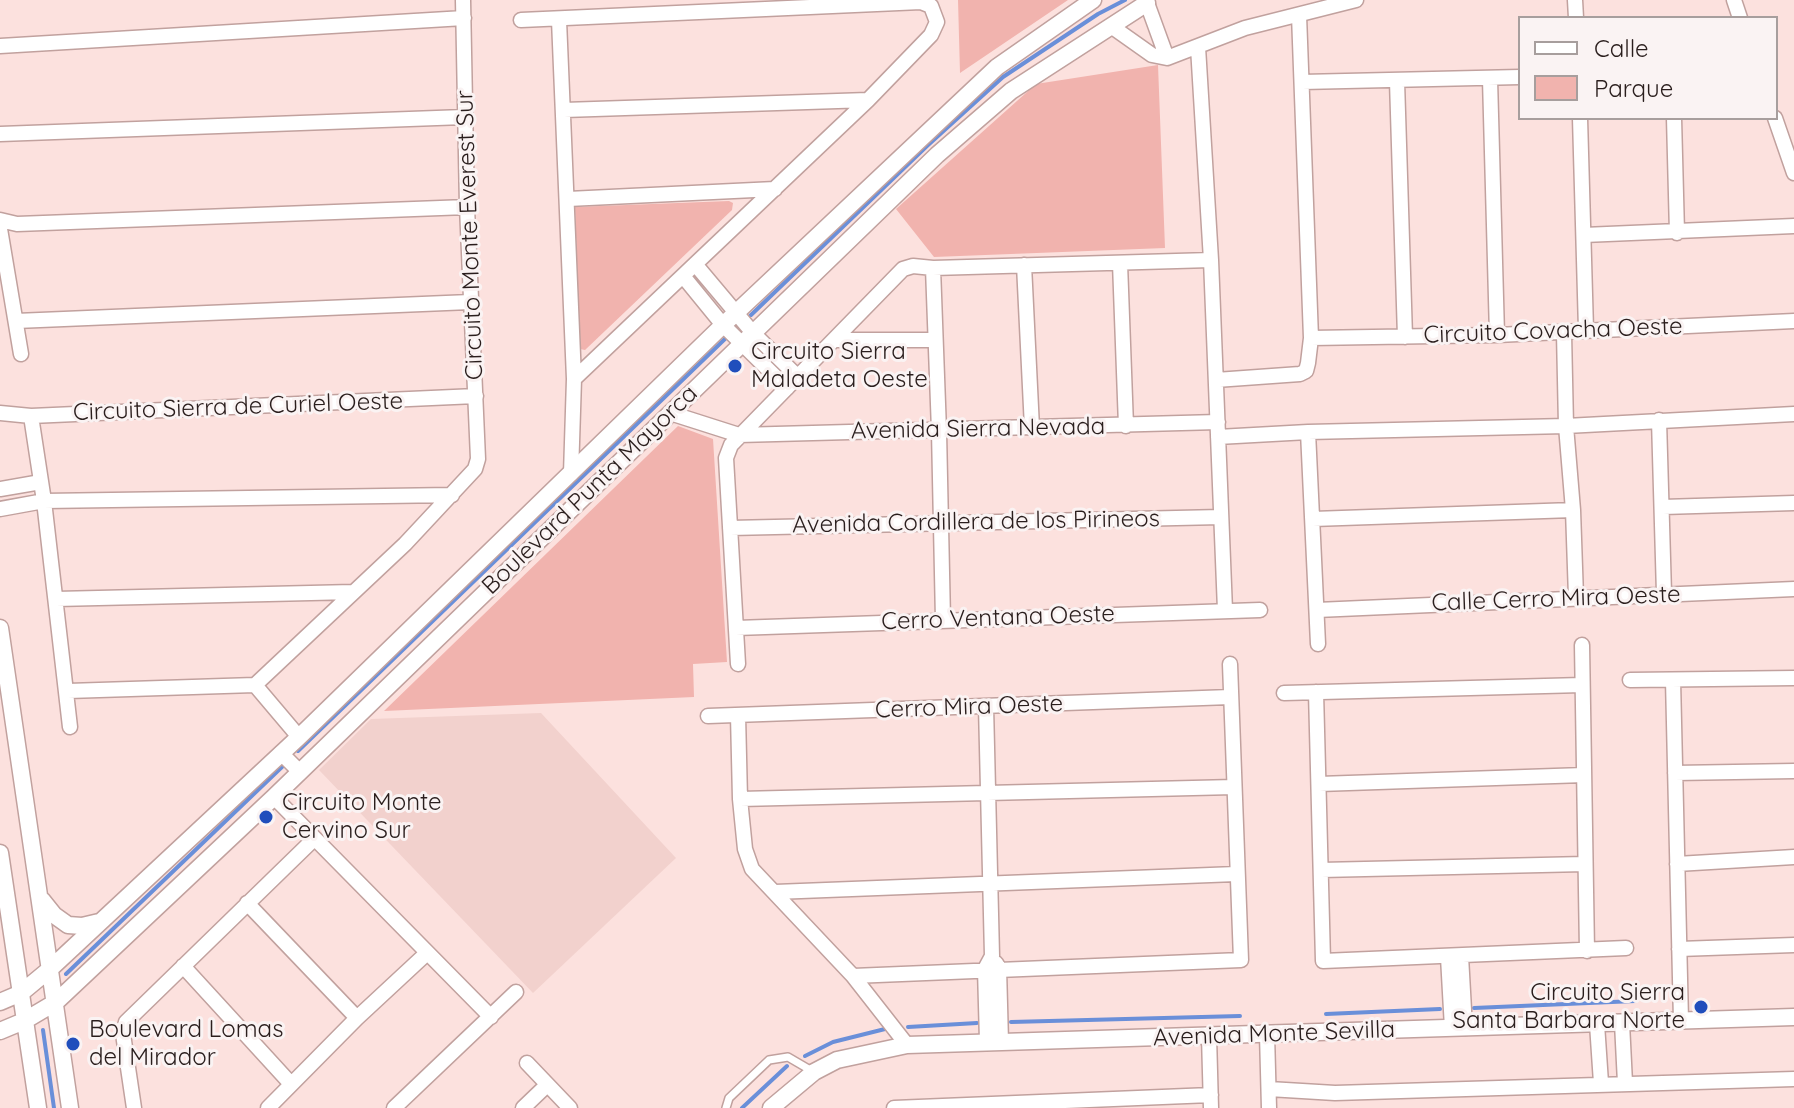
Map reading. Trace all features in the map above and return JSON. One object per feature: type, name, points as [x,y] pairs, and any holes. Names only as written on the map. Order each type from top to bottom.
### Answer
[{"type":"street","name":"Circuito Monte Everest Sur","points":[[452,495],[475,469],[478,459],[470,302],[463,0]]},
{"type":"street","name":"Boulevard Punta Mayorca","points":[[0,1002],[21,993],[50,969],[299,737],[723,325],[997,67],[1093,0]]},
{"type":"street","points":[[1111,26],[1152,55],[1167,58],[1245,28],[1356,0]]},
{"type":"street","points":[[521,20],[921,2],[931,6],[937,22],[931,35],[868,100],[574,379]]},
{"type":"street","points":[[1147,3],[1167,58]]},
{"type":"street","name":"Boulevard Punta Mayorca","points":[[0,1031],[56,1002],[274,797],[937,155],[1011,91],[1147,3]]},
{"type":"street","points":[[1216,380],[1306,371],[1311,338],[1299,15]]},
{"type":"street","points":[[0,46],[464,18]]},
{"type":"street","points":[[559,20],[574,379],[571,474]]},
{"type":"street","points":[[1198,47],[1211,260],[1225,610]]},
{"type":"street","points":[[1302,82],[1518,77]]},
{"type":"street","points":[[1490,79],[1497,335]]},
{"type":"street","points":[[1397,81],[1405,337]]},
{"type":"street","points":[[564,110],[868,100]]},
{"type":"street","points":[[0,134],[464,117]]},
{"type":"street","points":[[1580,120],[1586,330]]},
{"type":"street","points":[[1674,120],[1677,233]]},
{"type":"street","points":[[1776,120],[1794,173]]},
{"type":"street","points":[[568,199],[775,189]]},
{"type":"street","points":[[0,220],[17,224],[467,207]]},
{"type":"street","points":[[17,224],[0,231],[21,354]]},
{"type":"street","points":[[1584,235],[1794,226]]},
{"type":"street","points":[[738,664],[726,458],[731,445],[903,269],[913,266],[933,268],[1211,260]]},
{"type":"street","points":[[1120,263],[1126,426]]},
{"type":"street","points":[[695,264],[736,313],[747,338]]},
{"type":"street","points":[[1024,265],[1032,428]]},
{"type":"street","points":[[933,268],[943,620]]},
{"type":"street","points":[[683,276],[723,325],[747,338],[793,383]]},
{"type":"street","points":[[16,321],[470,302]]},
{"type":"street","name":"Circuito Covacha Oeste","points":[[1311,338],[1564,333],[1794,321]]},
{"type":"street","points":[[1564,333],[1576,597]]},
{"type":"street","points":[[836,340],[934,340]]},
{"type":"street","name":"Circuito Sierra de Curiel Oeste","points":[[0,413],[31,416],[476,396]]},
{"type":"street","name":"Avenida Sierra Nevada","points":[[670,413],[739,435],[1126,426],[1308,432],[1566,426],[1794,414]]},
{"type":"street","points":[[31,416],[68,691],[70,727]]},
{"type":"street","points":[[1659,420],[1664,594]]},
{"type":"street","points":[[1308,432],[1318,644]]},
{"type":"street","points":[[0,489],[41,482]]},
{"type":"street","points":[[0,509],[44,501],[452,495]]},
{"type":"street","points":[[68,691],[255,685],[405,544],[452,495]]},
{"type":"street","points":[[1663,507],[1794,503]]},
{"type":"street","points":[[1313,519],[1573,510]]},
{"type":"street","name":"Avenida Cordillera de los Pirineos","points":[[730,528],[1221,517]]},
{"type":"street","name":"Calle Cerro Mira Oeste","points":[[1317,610],[1794,589]]},
{"type":"street","points":[[56,599],[353,592]]},
{"type":"street","name":"Cerro Ventana Oeste","points":[[736,628],[1260,610]]},
{"type":"street","points":[[0,628],[70,1108]]},
{"type":"street","points":[[1582,645],[1587,951]]},
{"type":"street","points":[[853,976],[992,964],[1241,960],[1230,664]]},
{"type":"street","points":[[1630,680],[1794,678]]},
{"type":"street","points":[[1673,680],[1681,1021]]},
{"type":"street","points":[[255,685],[299,737]]},
{"type":"street","points":[[1284,693],[1582,685]]},
{"type":"street","points":[[1316,692],[1323,961],[1626,948]]},
{"type":"street","name":"Cerro Mira Oeste","points":[[708,716],[1230,697]]},
{"type":"street","points":[[986,706],[994,1042]]},
{"type":"street","points":[[738,715],[740,799],[745,849],[752,869],[853,976],[907,1045]]},
{"type":"street","points":[[281,753],[300,772]]},
{"type":"street","points":[[1675,773],[1794,771]]},
{"type":"street","points":[[1319,784],[1584,775]]},
{"type":"street","points":[[740,799],[1234,787]]},
{"type":"street","points":[[274,797],[491,1017]]},
{"type":"street","points":[[134,1108],[123,1034],[126,1022],[314,839]]},
{"type":"street","points":[[0,853],[38,1108]]},
{"type":"street","points":[[1677,864],[1794,857]]},
{"type":"street","points":[[1321,870],[1585,864]]},
{"type":"street","points":[[775,892],[1236,874]]},
{"type":"street","points":[[40,897],[54,915],[68,925],[101,922]]},
{"type":"street","points":[[247,903],[357,1018]]},
{"type":"street","points":[[1679,949],[1794,945]]},
{"type":"street","points":[[268,1108],[427,953]]},
{"type":"street","points":[[1455,957],[1459,1028]]},
{"type":"street","points":[[183,966],[291,1084]]},
{"type":"street","points":[[394,1108],[516,992]]},
{"type":"street","name":"Avenida Monte Sevilla","points":[[771,1108],[814,1072],[837,1060],[907,1045],[1794,1017]]},
{"type":"street","points":[[1622,1023],[1625,1083]]},
{"type":"street","points":[[1597,1024],[1601,1083]]},
{"type":"street","points":[[1267,1034],[1269,1108]]},
{"type":"street","points":[[894,1108],[1211,1101],[1209,1036]]},
{"type":"street","points":[[527,1063],[570,1108]]},
{"type":"street","points":[[1269,1089],[1335,1100],[1601,1083],[1794,1079]]},
{"type":"street","points":[[523,1108],[547,1085]]},
{"type":"lane","points":[[726,1108],[729,1098],[769,1060],[788,1057],[814,1072]]},
{"type":"shaded area","points":[[541,713],[676,858],[533,993],[319,770],[371,719]]},
{"type":"green space","points":[[958,0],[1068,0],[960,73]]},
{"type":"green space","points":[[1158,65],[1165,248],[934,257],[896,209],[1036,84]]},
{"type":"green space","points":[[733,203],[732,210],[585,350],[580,349],[575,207]]},
{"type":"green space","points":[[678,426],[713,439],[727,662],[693,664],[694,697],[384,711]]},
{"type":"waterway","points":[[751,315],[1003,77],[1098,14],[1125,0]]},
{"type":"waterway","points":[[298,751],[728,336]]},
{"type":"waterway","points":[[66,974],[283,766]]},
{"type":"waterway","points":[[1474,1008],[1635,1001]]},
{"type":"waterway","points":[[1326,1014],[1440,1009]]},
{"type":"waterway","points":[[1011,1022],[1240,1016]]},
{"type":"waterway","points":[[908,1027],[977,1023]]},
{"type":"waterway","points":[[805,1056],[833,1042],[885,1029]]},
{"type":"waterway","points":[[43,1030],[54,1108]]},
{"type":"waterway","points":[[742,1108],[787,1066]]},
{"type":"place","name":"Circuito Sierra Maladeta Oeste","points":[[735,366]]},
{"type":"place","name":"Circuito Monte Cervino Sur","points":[[266,817]]},
{"type":"place","name":"Circuito Sierra Santa Barbara Norte","points":[[1701,1007]]},
{"type":"place","name":"Boulevard Lomas del Mirador","points":[[73,1044]]}]
